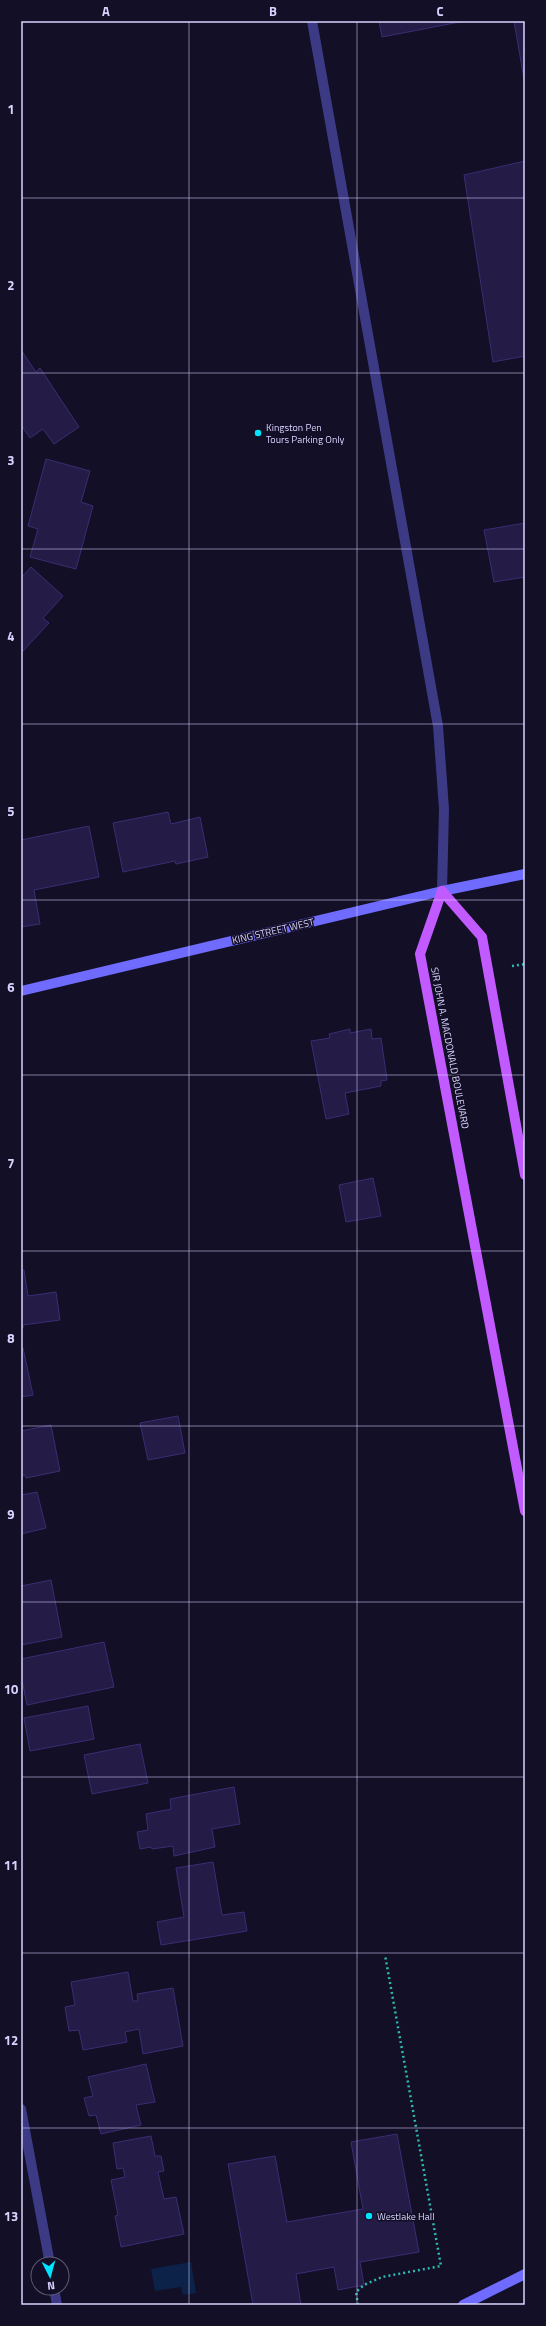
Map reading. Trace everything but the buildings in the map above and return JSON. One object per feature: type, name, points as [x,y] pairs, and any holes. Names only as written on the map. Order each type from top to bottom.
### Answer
[{"type":"main road","name":"KING STREET WEST","points":[[21,991],[442,891],[525,874]]},
{"type":"main road","points":[[442,891],[482,936],[525,1175]]},
{"type":"main road","name":"SIR JOHN A. MACDONALD BOULEVARD","points":[[442,891],[420,954],[525,1511]]},
{"type":"main road","points":[[463,2305],[525,2274]]},
{"type":"street","points":[[312,21],[438,726],[444,809],[442,891]]},
{"type":"street","points":[[21,2109],[49,2256]]},
{"type":"path","points":[[512,966],[525,964]]},
{"type":"path","points":[[358,2305],[356,2292],[373,2281],[441,2266],[385,1955]]},
{"type":"water","points":[[191,2262],[196,2293],[183,2295],[181,2287],[155,2291],[151,2269]]},
{"type":"place","name":"Kingston Pen Tours Parking Only","points":[[258,433]]},
{"type":"place","name":"Westlake Hall","points":[[369,2216]]}]
